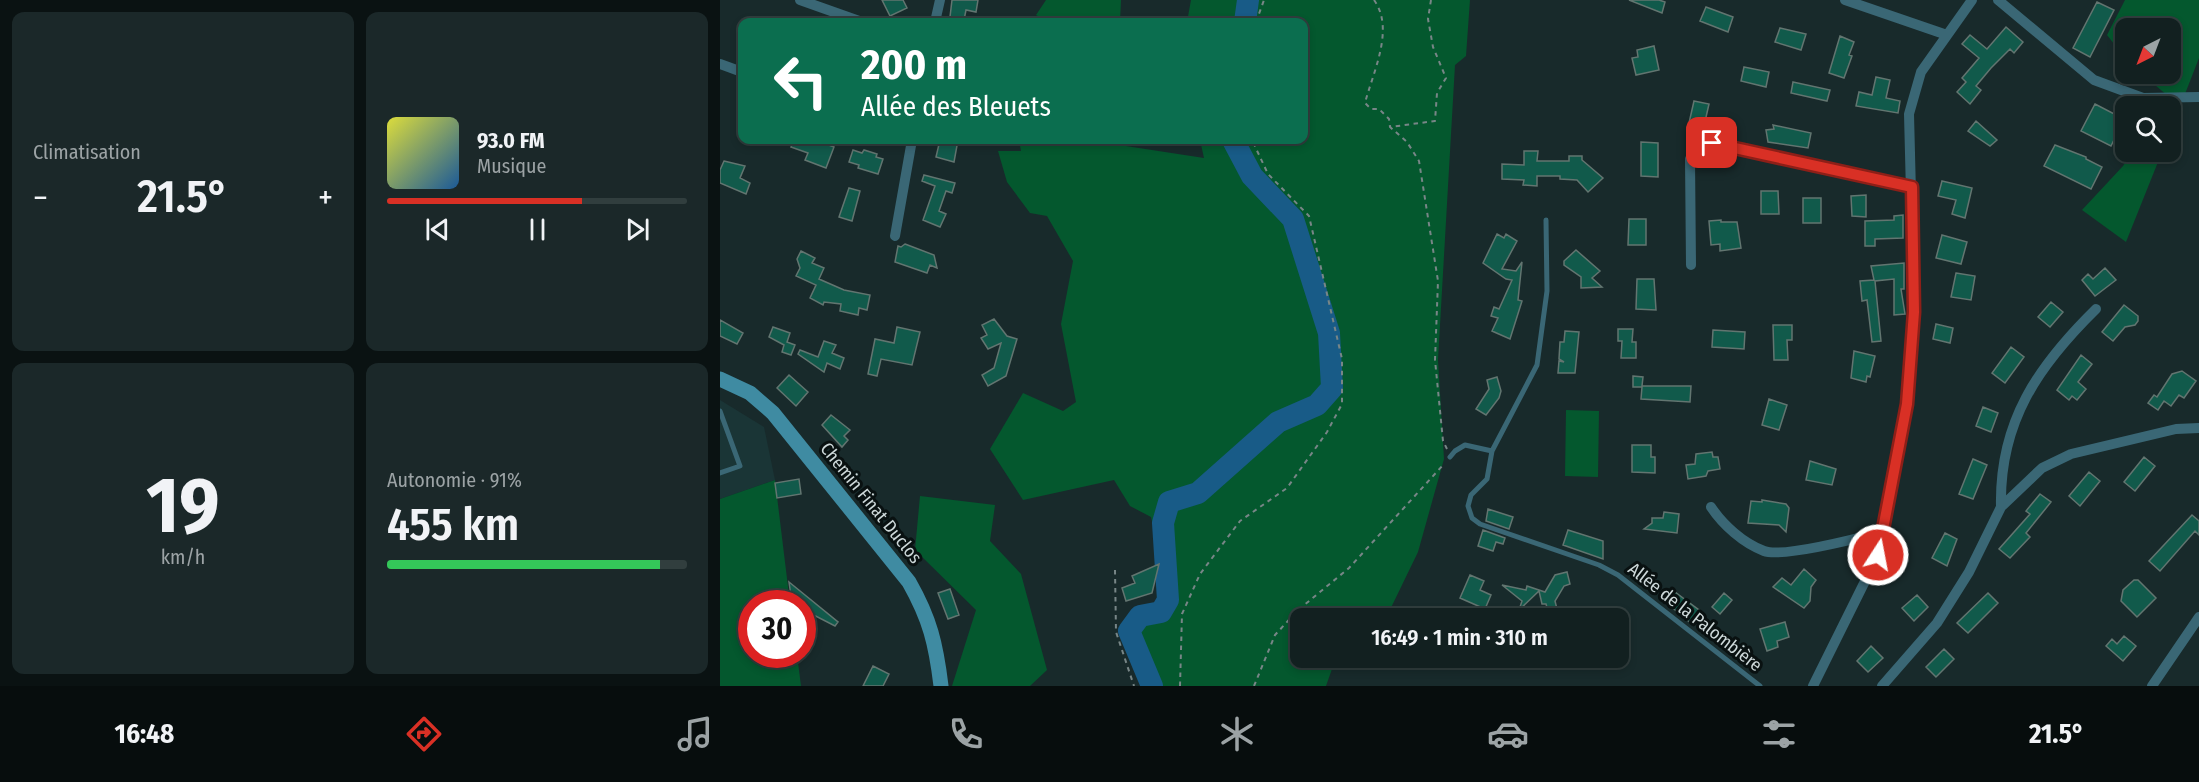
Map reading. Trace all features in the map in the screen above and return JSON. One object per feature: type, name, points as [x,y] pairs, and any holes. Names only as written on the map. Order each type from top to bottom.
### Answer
[{"type":"main road","name":"Chemin Finat Duclos","points":[[720,379],[750,393],[773,413],[909,582],[926,611],[937,649],[941,686]]},
{"type":"street","points":[[800,0],[851,18]]},
{"type":"street","points":[[936,18],[940,0]]},
{"type":"street","points":[[1845,0],[1947,35]]},
{"type":"street","points":[[1813,686],[1878,555],[1907,404],[1914,312],[1910,114],[1921,72],[1972,0]]},
{"type":"street","points":[[1998,0],[2094,80],[2143,98],[2199,97]]},
{"type":"street","points":[[720,64],[738,71]]},
{"type":"street","points":[[1691,266],[1690,159],[1698,148],[1712,143],[1912,187]]},
{"type":"street","points":[[895,236],[911,144]]},
{"type":"street","points":[[2001,507],[2003,456],[2025,400],[2054,353],[2096,309]]},
{"type":"street","points":[[1882,686],[1937,623],[1969,572],[2001,507],[2026,481],[2056,459],[2176,429],[2199,428]]},
{"type":"street","points":[[1711,507],[1723,525],[1765,551],[1818,547],[1882,532]]},
{"type":"street","points":[[2152,686],[2199,617]]},
{"type":"lane","name":"Allée de la Palombière","points":[[1546,220],[1547,291],[1537,365],[1492,451],[1486,479],[1471,495],[1468,506],[1472,518],[1480,524],[1599,565],[1618,574],[1760,686]]},
{"type":"lane","points":[[720,411],[740,466],[720,473]]},
{"type":"lane","points":[[1450,457],[1465,445],[1492,451]]},
{"type":"path","points":[[1257,18],[1264,0]]},
{"type":"path","points":[[1254,686],[1275,635],[1297,611],[1349,568],[1450,457],[1443,441],[1435,360],[1438,281],[1419,161],[1407,142],[1390,127],[1389,119],[1379,110],[1371,110],[1365,103],[1383,34],[1382,12],[1374,0]]},
{"type":"path","points":[[1390,127],[1436,121],[1437,93],[1446,78],[1433,47],[1428,19],[1431,0]]},
{"type":"path","points":[[1180,686],[1182,614],[1200,574],[1240,521],[1287,488],[1328,432],[1342,404],[1342,359],[1309,216],[1269,174],[1254,144]]},
{"type":"path","points":[[1115,570],[1116,632],[1134,686]]},
{"type":"shaded area","points":[[720,400],[764,427],[775,480],[720,499]]},
{"type":"green space","points":[[1046,0],[1121,0],[1120,18],[1041,18],[1036,15]]},
{"type":"green space","points":[[1191,0],[1470,0],[1466,56],[1455,65],[1438,360],[1444,459],[1418,552],[1391,608],[1290,608],[1290,668],[1333,668],[1326,686],[1142,686],[1130,633],[1156,613],[1169,597],[1151,517],[1130,506],[1114,480],[1023,500],[990,449],[1023,393],[1063,411],[1076,402],[1061,324],[1073,261],[1047,216],[1030,213],[1007,182],[998,151],[1021,151],[1020,144],[1113,144],[1204,158],[1201,144],[1308,144],[1308,18],[1188,18]]},
{"type":"green space","points":[[2125,0],[2199,0],[2199,58],[2181,104],[2181,96],[2168,96],[2154,84],[2181,84],[2181,18],[2116,18]]},
{"type":"green space","points":[[2115,19],[2115,45],[2107,35]]},
{"type":"green space","points":[[2126,162],[2158,162],[2126,242],[2082,210]]},
{"type":"green space","points":[[1566,410],[1599,411],[1598,477],[1565,476]]},
{"type":"green space","points":[[775,480],[788,590],[738,590],[738,668],[799,668],[801,686],[720,686],[720,499]]},
{"type":"green space","points":[[920,496],[995,505],[990,541],[1021,574],[1047,670],[1030,686],[952,686],[976,610],[915,550]]},
{"type":"building","points":[[882,0],[903,0],[907,8],[890,16]]},
{"type":"building","points":[[952,0],[978,0],[976,12],[966,10],[964,18],[950,17]]},
{"type":"building","points":[[1629,0],[1659,0],[1665,2],[1662,13]]},
{"type":"building","points":[[2097,2],[2114,10],[2090,57],[2073,48]]},
{"type":"building","points":[[1706,7],[1733,17],[1728,32],[1700,21]]},
{"type":"building","points":[[2006,27],[2023,42],[2014,53],[2010,49],[1991,68],[1976,86],[1981,90],[1970,104],[1957,92],[1966,82],[1962,78],[1979,58],[1962,44],[1970,35],[1987,49]]},
{"type":"building","points":[[1780,28],[1806,34],[1801,50],[1775,42]]},
{"type":"building","points":[[1840,36],[1854,42],[1849,55],[1852,56],[1844,78],[1829,73]]},
{"type":"building","points":[[1654,46],[1659,70],[1636,75],[1632,58],[1638,57],[1637,50]]},
{"type":"building","points":[[1744,67],[1769,72],[1766,87],[1741,81]]},
{"type":"building","points":[[1876,77],[1890,80],[1886,98],[1900,101],[1898,113],[1856,106],[1859,92],[1872,95]]},
{"type":"building","points":[[1793,82],[1830,90],[1827,101],[1791,93]]},
{"type":"building","points":[[1694,101],[1709,104],[1704,126],[1689,123]]},
{"type":"building","points":[[2095,104],[2115,114],[2115,138],[2111,146],[2081,131]]},
{"type":"building","points":[[1976,121],[1997,140],[1990,146],[1968,131]]},
{"type":"building","points":[[1773,125],[1811,133],[1808,148],[1768,142],[1766,130],[1774,129]]},
{"type":"building","points":[[1641,142],[1658,143],[1658,177],[1641,176]]},
{"type":"building","points":[[792,144],[826,144],[834,147],[826,168],[805,160],[808,153],[791,147]]},
{"type":"building","points":[[939,144],[957,144],[954,162],[936,157]]},
{"type":"building","points":[[2055,145],[2086,157],[2102,167],[2091,189],[2044,166]]},
{"type":"building","points":[[853,150],[862,153],[864,150],[877,154],[876,157],[883,159],[878,174],[858,168],[859,165],[849,162]]},
{"type":"building","points":[[1524,151],[1538,151],[1537,161],[1569,161],[1569,156],[1582,156],[1582,160],[1603,178],[1588,192],[1577,180],[1560,179],[1560,176],[1537,176],[1537,186],[1523,185],[1524,180],[1502,179],[1502,164],[1524,165]]},
{"type":"building","points":[[724,161],[745,166],[740,178],[750,183],[746,194],[720,183],[720,170]]},
{"type":"building","points":[[924,175],[955,183],[952,193],[946,191],[939,211],[946,214],[940,227],[923,220],[935,186],[922,181]]},
{"type":"building","points":[[1942,181],[1972,188],[1965,218],[1952,214],[1956,200],[1938,196]]},
{"type":"building","points":[[849,188],[860,191],[852,221],[839,217]]},
{"type":"building","points":[[1761,191],[1778,191],[1779,214],[1761,214]]},
{"type":"building","points":[[1866,195],[1866,217],[1852,216],[1851,196]]},
{"type":"building","points":[[1803,198],[1821,198],[1821,223],[1803,223]]},
{"type":"building","points":[[1903,215],[1903,238],[1875,239],[1875,246],[1865,246],[1865,221],[1894,220],[1894,216]]},
{"type":"building","points":[[1629,219],[1646,219],[1646,245],[1628,245]]},
{"type":"building","points":[[1721,220],[1721,222],[1737,222],[1741,248],[1720,251],[1720,244],[1711,245],[1709,221]]},
{"type":"building","points":[[1497,234],[1504,238],[1506,234],[1517,241],[1502,269],[1516,271],[1522,262],[1518,300],[1522,301],[1510,339],[1492,331],[1498,318],[1491,316],[1494,307],[1499,309],[1512,280],[1506,279],[1483,263]]},
{"type":"building","points":[[1942,235],[1967,242],[1961,264],[1936,258]]},
{"type":"building","points":[[905,244],[934,255],[937,268],[930,265],[927,273],[895,262],[898,246]]},
{"type":"building","points":[[1576,250],[1600,271],[1592,278],[1602,287],[1581,288],[1581,277],[1564,265],[1564,261]]},
{"type":"building","points":[[801,251],[815,258],[812,263],[824,268],[819,279],[844,290],[870,295],[867,310],[859,308],[858,315],[840,311],[841,304],[824,302],[823,305],[810,298],[816,285],[796,276],[800,268],[797,259]]},
{"type":"building","points":[[1904,263],[1904,289],[1901,289],[1905,314],[1894,315],[1894,279],[1875,281],[1881,341],[1872,342],[1867,300],[1862,301],[1860,281],[1874,280],[1871,266]]},
{"type":"building","points":[[2105,268],[2116,280],[2095,296],[2082,280],[2088,274],[2093,279]]},
{"type":"building","points":[[1956,273],[1975,276],[1971,300],[1951,297]]},
{"type":"building","points":[[1637,279],[1654,279],[1656,310],[1636,309]]},
{"type":"building","points":[[2051,302],[2063,312],[2050,327],[2038,317]]},
{"type":"building","points":[[2124,305],[2138,316],[2138,321],[2135,325],[2125,327],[2113,341],[2102,332]]},
{"type":"building","points":[[994,319],[1007,336],[1017,339],[1006,376],[988,386],[982,375],[994,368],[1001,343],[988,349],[981,338],[987,335],[982,325]]},
{"type":"building","points":[[720,320],[743,333],[737,344],[720,336]]},
{"type":"building","points":[[1936,324],[1953,328],[1950,343],[1933,339]]},
{"type":"building","points":[[1773,325],[1792,325],[1792,340],[1787,340],[1788,360],[1774,360]]},
{"type":"building","points":[[773,327],[790,333],[787,342],[795,345],[791,355],[782,352],[784,345],[769,337]]},
{"type":"building","points":[[897,327],[920,332],[912,365],[881,359],[877,376],[868,374],[875,339],[894,343]]},
{"type":"building","points":[[1618,329],[1633,329],[1632,342],[1636,342],[1636,358],[1621,358],[1622,341],[1618,341]]},
{"type":"building","points":[[1713,330],[1745,332],[1744,349],[1712,347]]},
{"type":"building","points":[[1565,331],[1579,332],[1575,373],[1558,373],[1559,361],[1564,362],[1559,359],[1560,342],[1564,342]]},
{"type":"building","points":[[824,341],[836,345],[832,353],[844,358],[840,369],[827,363],[824,372],[798,354],[800,350],[818,357]]},
{"type":"building","points":[[2011,347],[2024,357],[2005,383],[1992,373]]},
{"type":"building","points":[[1854,351],[1875,356],[1870,377],[1867,376],[1866,382],[1851,378]]},
{"type":"building","points":[[2081,355],[2092,364],[2078,382],[2086,389],[2077,400],[2072,396],[2069,400],[2057,390]]},
{"type":"building","points":[[2182,371],[2196,381],[2184,398],[2179,395],[2171,406],[2164,401],[2158,410],[2148,403],[2154,395],[2157,397],[2172,374]]},
{"type":"building","points":[[789,375],[808,392],[796,406],[777,388]]},
{"type":"building","points":[[1633,376],[1643,377],[1642,386],[1691,386],[1690,402],[1641,399],[1642,387],[1633,387]]},
{"type":"building","points":[[1497,377],[1501,391],[1499,398],[1486,415],[1476,409],[1489,389],[1487,380]]},
{"type":"building","points":[[1769,399],[1787,405],[1779,430],[1762,425]]},
{"type":"building","points":[[1983,407],[1998,413],[1991,432],[1976,426]]},
{"type":"building","points":[[831,415],[850,430],[844,436],[848,440],[842,447],[822,425]]},
{"type":"building","points":[[1632,445],[1651,445],[1651,457],[1655,457],[1655,473],[1632,472]]},
{"type":"building","points":[[1712,452],[1713,457],[1718,457],[1720,469],[1708,471],[1706,476],[1688,479],[1686,465],[1695,464],[1696,454]]},
{"type":"building","points":[[2144,457],[2155,466],[2135,491],[2124,482]]},
{"type":"building","points":[[1973,459],[1987,465],[1973,499],[1959,494]]},
{"type":"building","points":[[1810,461],[1836,469],[1832,485],[1806,480]]},
{"type":"building","points":[[2089,472],[2100,481],[2080,506],[2069,496]]},
{"type":"building","points":[[799,479],[801,494],[777,498],[775,483]]},
{"type":"building","points":[[2040,494],[2051,502],[2026,533],[2030,537],[2010,558],[1999,549],[2030,514],[2026,511]]},
{"type":"building","points":[[1762,500],[1786,504],[1789,508],[1786,532],[1779,525],[1748,523],[1751,501],[1762,502]]},
{"type":"building","points":[[1488,509],[1513,517],[1509,529],[1486,521]]},
{"type":"building","points":[[1664,512],[1679,514],[1677,533],[1644,529],[1652,523],[1652,518],[1663,518]]},
{"type":"building","points":[[2192,515],[2199,521],[2199,535],[2195,531],[2160,571],[2149,561]]},
{"type":"building","points":[[1483,530],[1505,538],[1503,544],[1496,542],[1493,551],[1478,546]]},
{"type":"building","points":[[1568,530],[1603,541],[1603,559],[1563,545]]},
{"type":"building","points":[[1945,533],[1957,539],[1947,566],[1932,558]]},
{"type":"building","points":[[1159,564],[1152,593],[1126,601],[1122,588],[1135,583],[1132,576]]},
{"type":"building","points":[[1804,569],[1816,580],[1811,587],[1810,601],[1804,608],[1773,587],[1782,578],[1791,585]]},
{"type":"building","points":[[1567,572],[1570,584],[1564,586],[1555,601],[1557,608],[1547,608],[1546,604],[1542,604],[1539,591],[1520,608],[1522,601],[1502,585],[1526,590],[1527,586],[1545,592],[1555,575]]},
{"type":"building","points":[[1470,575],[1484,581],[1480,590],[1491,595],[1485,608],[1460,598]]},
{"type":"building","points":[[2134,580],[2138,580],[2156,598],[2137,617],[2121,601],[2123,590]]},
{"type":"building","points":[[789,582],[799,590],[790,590]]},
{"type":"building","points":[[950,589],[959,615],[948,619],[938,593]]},
{"type":"building","points":[[1671,589],[1703,613],[1693,625],[1662,599]]},
{"type":"building","points":[[1724,593],[1732,600],[1720,614],[1712,607]]},
{"type":"building","points":[[1988,593],[1998,603],[1968,633],[1957,623]]},
{"type":"building","points":[[1917,595],[1928,607],[1914,621],[1902,608]]},
{"type":"building","points":[[816,604],[838,622],[835,626],[816,616]]},
{"type":"building","points":[[1785,622],[1789,637],[1777,641],[1778,647],[1767,651],[1760,629]]},
{"type":"building","points":[[2124,636],[2136,646],[2123,661],[2106,646],[2112,639],[2117,644]]},
{"type":"building","points":[[1871,646],[1883,658],[1868,672],[1857,661]]},
{"type":"building","points":[[1944,649],[1954,659],[1936,677],[1926,667]]},
{"type":"building","points":[[873,666],[889,674],[883,686],[863,686]]},
{"type":"waterway","points":[[1246,18],[1248,0]]},
{"type":"waterway","points":[[1152,686],[1129,631],[1140,616],[1161,612],[1168,600],[1163,523],[1169,502],[1198,493],[1278,422],[1317,405],[1332,388],[1329,333],[1293,219],[1252,176],[1235,144]]},
{"type":"route","points":[[1712,143],[1912,187],[1914,312],[1907,404],[1878,555]]}]
